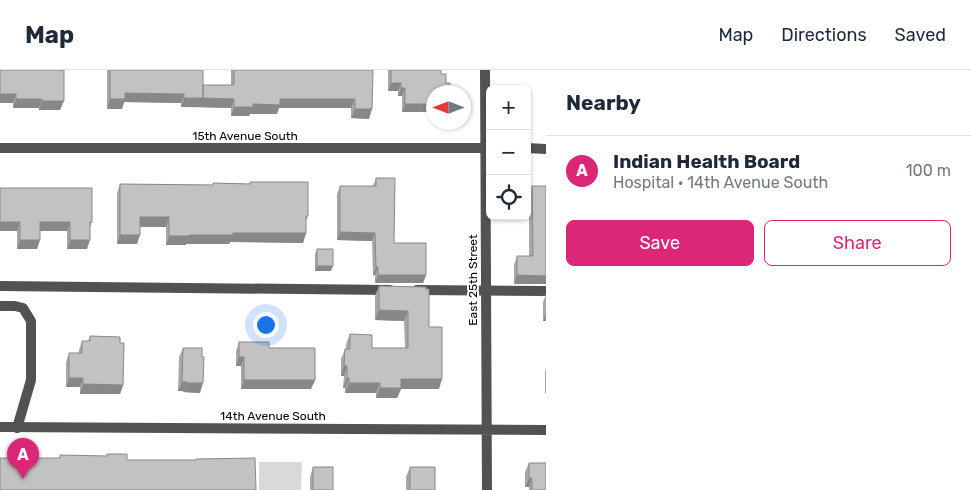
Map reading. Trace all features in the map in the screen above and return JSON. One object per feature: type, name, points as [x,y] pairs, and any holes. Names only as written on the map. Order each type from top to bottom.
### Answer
[{"type":"street","name":"East 25th Street","points":[[486,70],[488,130]]},
{"type":"street","name":"15th Avenue South","points":[[0,148],[486,148]]},
{"type":"street","points":[[531,148],[546,149]]},
{"type":"street","name":"East 25th Street","points":[[487,175],[485,290],[487,490]]},
{"type":"street","points":[[0,286],[546,291]]},
{"type":"street","points":[[0,306],[23,308],[32,322],[30,380],[17,428]]},
{"type":"street","name":"14th Avenue South","points":[[0,427],[546,430]]},
{"type":"shaded area","points":[[259,462],[302,462],[301,490],[259,490]]},
{"type":"building","points":[[0,70],[64,70],[64,101],[16,99],[16,94],[0,94]]},
{"type":"building","points":[[110,70],[203,70],[203,98],[184,98],[184,94],[125,93],[125,99],[110,99]]},
{"type":"building","points":[[234,70],[373,70],[372,109],[355,109],[355,99],[280,99],[280,105],[253,104],[253,107],[234,107],[234,99],[203,98],[203,85],[234,85]]},
{"type":"building","points":[[391,70],[441,70],[441,74],[446,74],[446,83],[450,83],[450,85],[426,85],[426,104],[405,104],[405,88],[401,88],[401,83],[391,83]]},
{"type":"building","points":[[376,178],[395,178],[394,243],[426,243],[426,275],[378,275],[375,233],[340,232],[340,186],[376,186]]},
{"type":"building","points":[[250,182],[308,182],[306,233],[233,233],[233,235],[169,236],[169,217],[140,217],[140,235],[120,235],[120,184],[213,185],[213,183],[250,184]]},
{"type":"building","points":[[532,186],[546,186],[546,276],[517,275],[517,256],[533,256]]},
{"type":"building","points":[[0,188],[92,188],[90,240],[70,240],[70,222],[40,222],[40,240],[20,240],[20,222],[0,222]]},
{"type":"building","points":[[317,249],[333,249],[333,266],[317,266]]},
{"type":"building","points":[[379,286],[426,287],[426,289],[429,289],[429,327],[442,327],[442,379],[401,379],[401,388],[380,388],[380,383],[349,383],[347,366],[344,366],[345,349],[350,349],[350,334],[372,335],[372,348],[408,348],[408,311],[379,310]]},
{"type":"building","points":[[90,336],[120,337],[120,343],[124,343],[123,385],[83,384],[83,378],[69,378],[69,353],[82,353],[82,341],[90,341]]},
{"type":"building","points":[[239,342],[269,342],[269,348],[315,348],[315,380],[244,380],[244,357],[239,357]]},
{"type":"building","points":[[183,348],[202,348],[202,357],[204,357],[203,383],[182,382]]},
{"type":"building","points":[[107,454],[127,454],[127,460],[255,458],[256,490],[0,490],[0,458],[60,458],[60,455],[107,456]]},
{"type":"building","points":[[529,463],[546,463],[546,490],[532,490],[532,478],[529,478]]},
{"type":"building","points":[[313,467],[333,467],[333,490],[313,490]]},
{"type":"building","points":[[410,467],[435,467],[435,490],[410,490]]},
{"type":"place","name":"Indian Health Board","points":[[23,479]]}]
